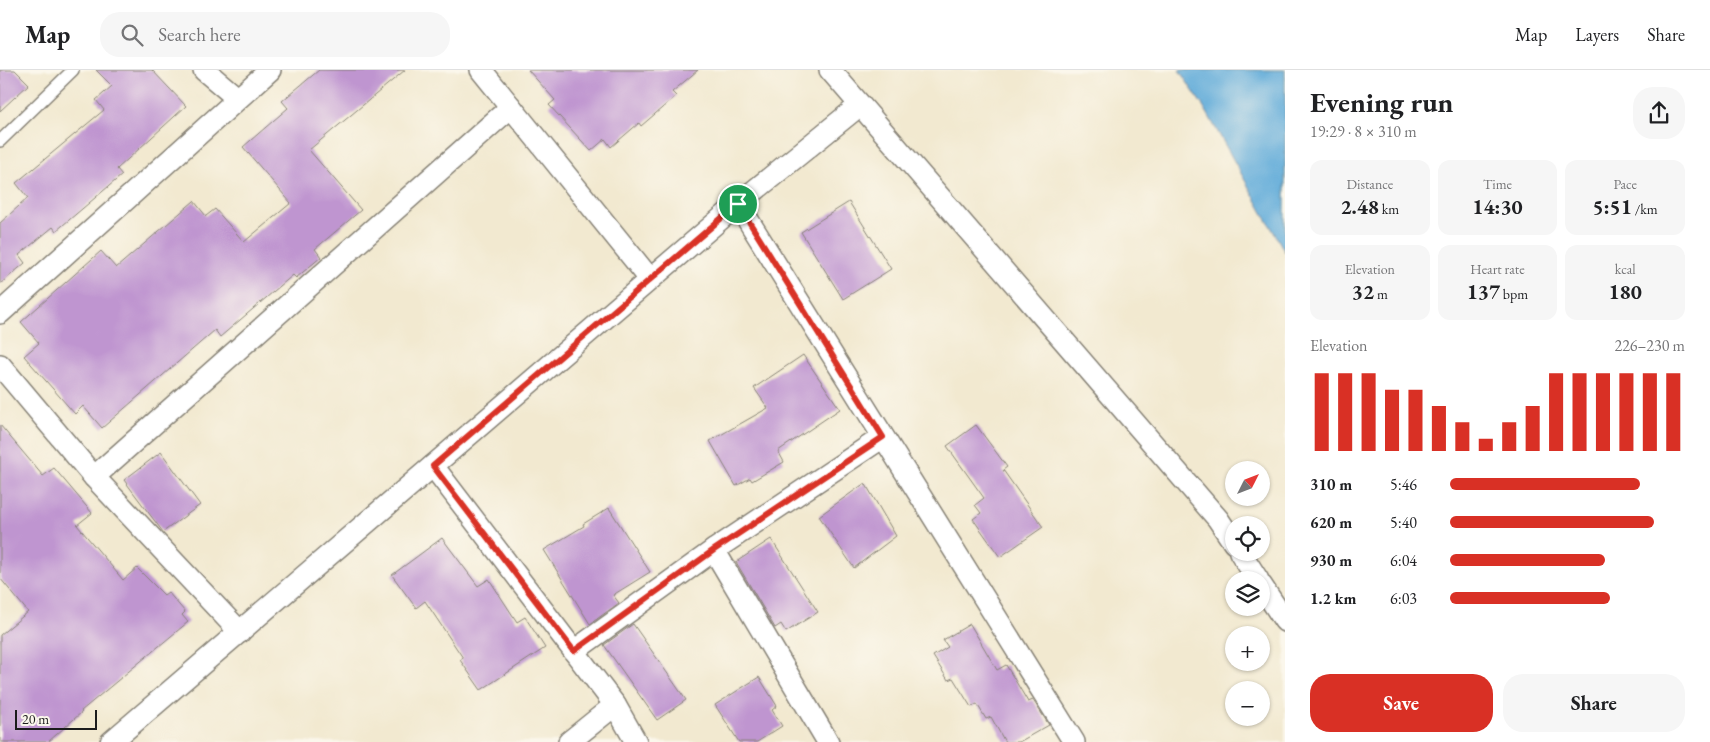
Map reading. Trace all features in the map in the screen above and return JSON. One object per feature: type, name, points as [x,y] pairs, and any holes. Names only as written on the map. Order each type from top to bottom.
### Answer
[{"type":"street","points":[[204,70],[237,98]]},
{"type":"street","points":[[0,313],[270,70]]},
{"type":"street","points":[[481,70],[650,279]]},
{"type":"street","points":[[830,70],[1212,512],[1225,530]]},
{"type":"street","points":[[112,742],[738,204],[860,105]]},
{"type":"street","points":[[94,477],[511,107]]},
{"type":"street","points":[[738,204],[1074,742]]},
{"type":"street","points":[[0,365],[94,477],[240,632]]},
{"type":"street","points":[[574,651],[714,550],[883,437]]},
{"type":"street","points":[[433,466],[615,705],[636,742]]},
{"type":"street","points":[[714,550],[828,742]]},
{"type":"street","points":[[1270,598],[1285,621]]},
{"type":"street","points":[[569,742],[615,705]]},
{"type":"lane","points":[[0,141],[73,70]]},
{"type":"water","points":[[1179,70],[1285,70],[1285,252],[1205,109]]},
{"type":"building","points":[[0,70],[15,70],[29,84],[0,111]]},
{"type":"building","points":[[96,70],[152,70],[186,106],[117,169],[122,175],[56,231],[53,227],[19,255],[25,263],[0,284],[0,223],[28,198],[16,183],[104,110],[96,100],[112,86]]},
{"type":"building","points":[[319,70],[405,70],[309,150],[361,210],[315,249],[321,257],[296,278],[293,275],[220,337],[215,330],[102,428],[83,406],[75,414],[24,356],[39,343],[21,322],[101,251],[116,268],[194,201],[206,216],[215,209],[244,242],[291,203],[243,147],[288,108],[282,101]]},
{"type":"building","points":[[528,70],[698,70],[672,92],[676,96],[641,126],[639,123],[611,147],[605,139],[591,151],[549,105],[555,100]]},
{"type":"building","points":[[849,202],[891,269],[843,299],[801,232]]},
{"type":"building","points":[[803,355],[840,409],[778,451],[784,462],[752,481],[750,478],[736,486],[710,441],[768,408],[754,388]]},
{"type":"building","points":[[0,425],[43,476],[54,468],[92,513],[77,525],[123,580],[137,568],[164,595],[168,592],[185,612],[182,615],[188,622],[81,711],[48,742],[0,742],[0,635],[28,612],[0,578]]},
{"type":"building","points":[[976,425],[1007,467],[1003,470],[1043,527],[1000,557],[973,519],[981,513],[975,505],[984,498],[947,446]]},
{"type":"building","points":[[161,452],[200,505],[163,532],[124,480]]},
{"type":"building","points":[[865,483],[896,536],[854,568],[819,516]]},
{"type":"building","points":[[609,508],[650,572],[613,595],[619,603],[590,624],[544,550],[584,526],[583,524]]},
{"type":"building","points":[[442,538],[478,586],[489,579],[517,622],[525,617],[545,648],[481,690],[460,660],[463,658],[425,601],[416,608],[392,575]]},
{"type":"building","points":[[771,539],[818,612],[786,632],[781,624],[775,628],[736,562]]},
{"type":"building","points":[[633,624],[686,700],[657,720],[604,645]]},
{"type":"building","points":[[970,624],[997,670],[1006,665],[1028,702],[1033,700],[1049,725],[1019,742],[1005,742],[991,717],[986,719],[977,704],[971,707],[953,678],[948,680],[933,656],[948,647],[943,640]]},
{"type":"building","points":[[759,677],[777,706],[772,710],[782,726],[757,742],[739,742],[715,705]]},
{"type":"route","points":[[738,204],[883,437],[714,550],[574,651],[433,466],[738,204]]}]
